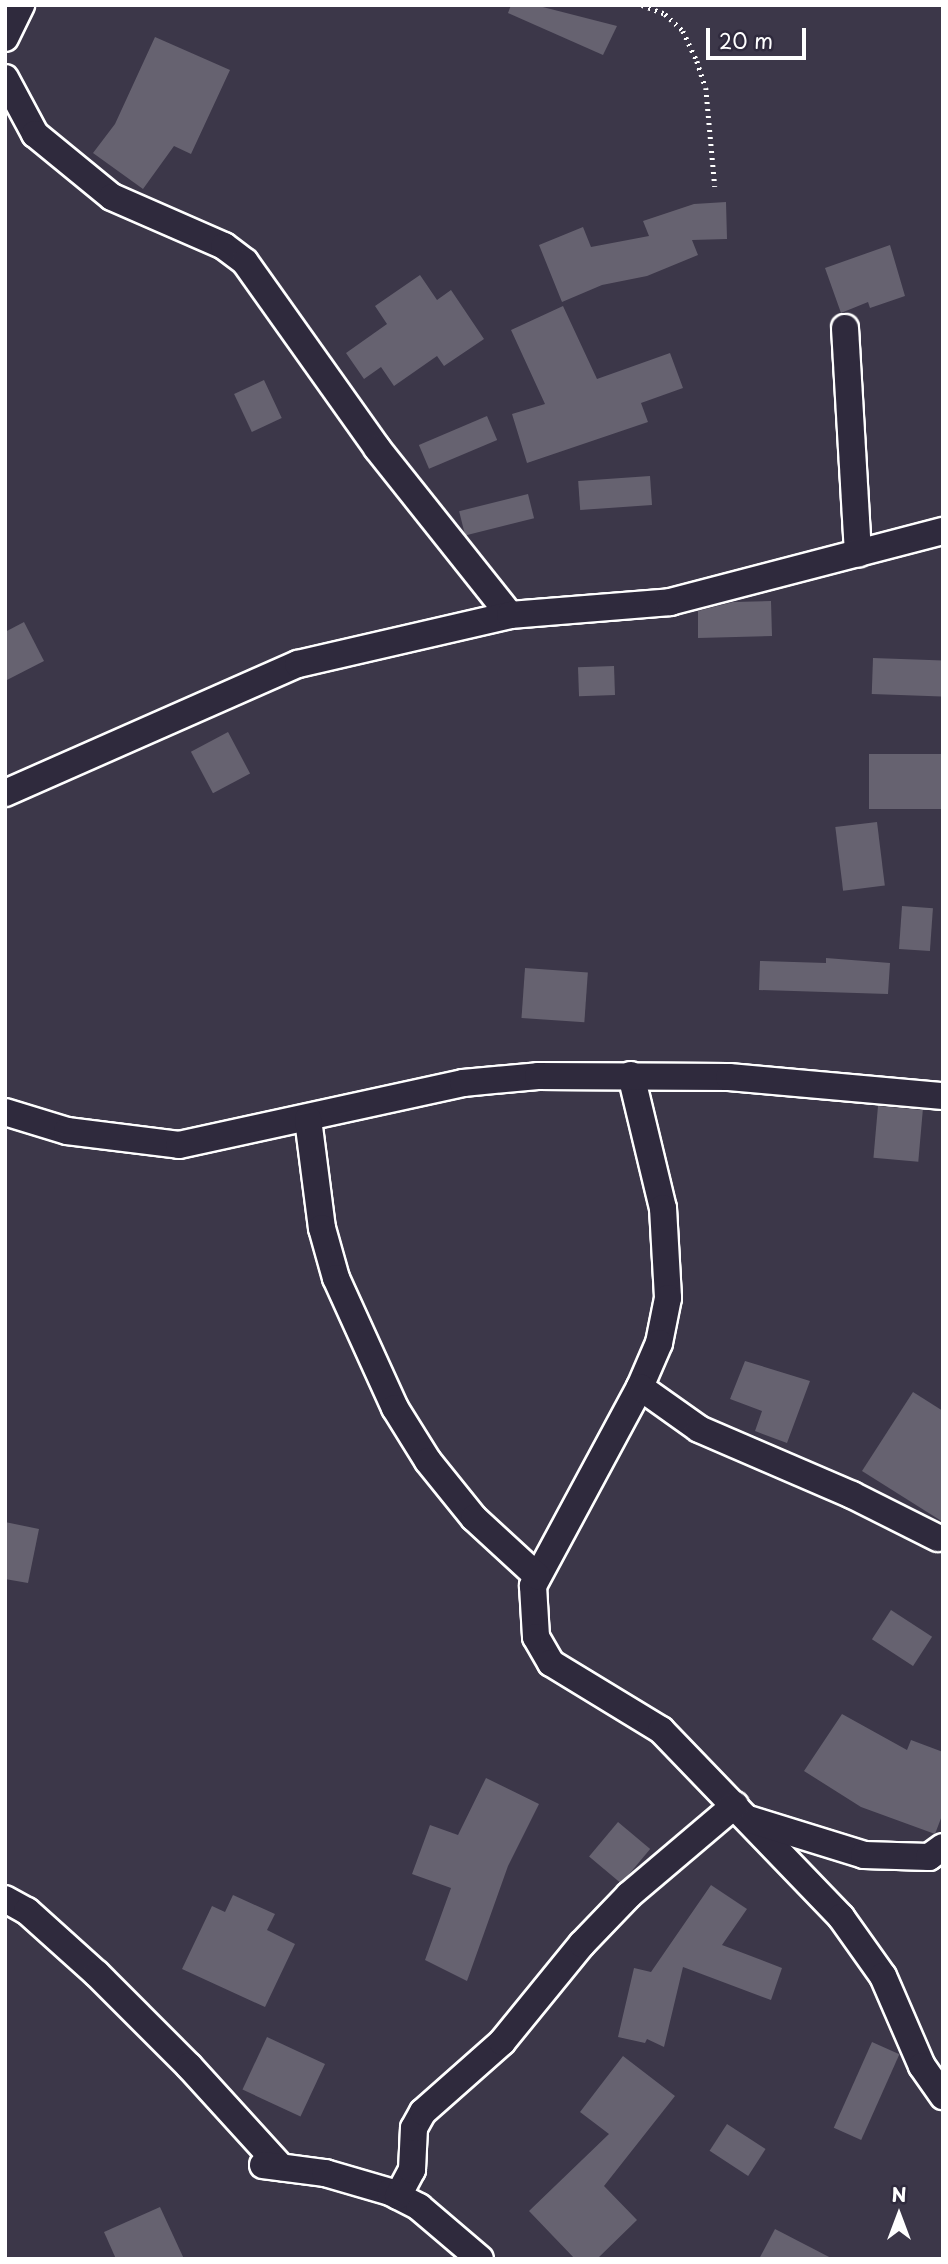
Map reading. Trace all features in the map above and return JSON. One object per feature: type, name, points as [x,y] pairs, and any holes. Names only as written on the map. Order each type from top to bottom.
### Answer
[{"type":"street","points":[[5,38],[21,5]]},
{"type":"street","points":[[5,78],[35,134],[103,191],[155,219],[225,246],[245,262],[377,448],[510,615]]},
{"type":"street","points":[[845,328],[858,554]]},
{"type":"street","points":[[5,793],[298,664],[510,615],[670,602],[943,531]]},
{"type":"street","points":[[631,1075],[663,1208],[668,1255],[668,1298],[659,1343],[640,1387],[537,1576],[531,1606],[536,1637],[551,1663],[661,1730],[741,1812],[781,1859],[841,1917],[876,1966],[922,2066],[943,2096]]},
{"type":"street","points":[[5,1112],[66,1131],[179,1144],[308,1119],[463,1083],[631,1075],[729,1077],[943,1096]]},
{"type":"street","points":[[308,1119],[322,1228],[336,1278],[394,1408],[428,1461],[474,1518],[537,1576]]},
{"type":"street","points":[[640,1387],[699,1429],[852,1495],[938,1538]]},
{"type":"street","points":[[741,1812],[864,1856],[929,1857],[943,1847]]},
{"type":"street","points":[[398,2196],[412,2170],[414,2128],[423,2112],[502,2042],[582,1944],[629,1895],[741,1812]]},
{"type":"street","points":[[5,1899],[27,1910],[97,1974],[189,2066],[281,2167]]},
{"type":"street","points":[[254,2164],[325,2173],[398,2196],[419,2207],[480,2259]]},
{"type":"path","points":[[642,5],[665,14],[683,31],[697,61],[706,88],[715,187]]},
{"type":"building","points":[[511,5],[535,5],[617,26],[603,55],[508,13]]},
{"type":"building","points":[[155,37],[230,70],[191,154],[174,146],[143,189],[93,153],[115,124]]},
{"type":"building","points":[[726,202],[727,239],[692,240],[698,255],[647,276],[602,285],[562,302],[539,245],[583,227],[591,247],[649,236],[643,221],[694,204]]},
{"type":"building","points":[[890,245],[905,296],[870,308],[868,302],[841,313],[825,268]]},
{"type":"building","points":[[420,275],[437,300],[451,290],[484,339],[444,366],[437,356],[394,386],[381,367],[364,379],[346,353],[387,324],[375,306]]},
{"type":"building","points":[[563,306],[597,379],[670,353],[683,388],[641,403],[648,422],[527,463],[512,414],[545,404],[511,330]]},
{"type":"building","points":[[264,380],[282,418],[252,432],[234,394]]},
{"type":"building","points":[[487,416],[497,440],[429,469],[419,445]]},
{"type":"building","points":[[650,476],[652,505],[580,510],[578,481]]},
{"type":"building","points":[[528,494],[534,518],[465,535],[459,511]]},
{"type":"building","points":[[771,601],[772,636],[698,638],[698,611],[733,602]]},
{"type":"building","points":[[24,622],[44,661],[5,681],[5,632]]},
{"type":"building","points":[[873,658],[943,660],[942,696],[872,694]]},
{"type":"building","points":[[614,666],[615,695],[579,696],[578,667]]},
{"type":"building","points":[[228,732],[250,773],[213,793],[191,752]]},
{"type":"building","points":[[869,754],[943,754],[943,809],[869,809]]},
{"type":"building","points":[[877,822],[885,886],[843,891],[835,827]]},
{"type":"building","points":[[902,906],[933,908],[930,951],[899,949]]},
{"type":"building","points":[[826,958],[890,963],[888,994],[759,990],[760,961],[826,963]]},
{"type":"building","points":[[525,968],[588,972],[584,1022],[522,1018]]},
{"type":"building","points":[[878,1106],[923,1110],[918,1162],[873,1158]]},
{"type":"building","points":[[745,1361],[810,1381],[787,1443],[755,1431],[762,1411],[730,1399]]},
{"type":"building","points":[[913,1392],[943,1411],[943,1522],[862,1471]]},
{"type":"building","points":[[5,1522],[39,1529],[28,1583],[5,1579]]},
{"type":"building","points":[[891,1610],[932,1637],[913,1666],[872,1639]]},
{"type":"building","points":[[842,1714],[907,1750],[911,1740],[943,1752],[943,1813],[935,1834],[861,1807],[804,1771]]},
{"type":"building","points":[[486,1778],[539,1804],[508,1866],[467,1981],[425,1960],[451,1888],[412,1874],[430,1825],[458,1835]]},
{"type":"building","points":[[618,1822],[650,1849],[621,1883],[589,1856]]},
{"type":"building","points":[[711,1885],[747,1909],[722,1945],[782,1968],[771,2000],[683,1967],[664,2047],[647,2039],[645,2043],[618,2037],[634,1968],[651,1972]]},
{"type":"building","points":[[233,1895],[275,1914],[267,1930],[295,1944],[265,2007],[182,1969],[212,1906],[225,1912]]},
{"type":"building","points":[[267,2037],[325,2064],[300,2117],[242,2090]]},
{"type":"building","points":[[872,2042],[899,2054],[861,2140],[834,2128]]},
{"type":"building","points":[[623,2056],[675,2096],[604,2186],[637,2220],[597,2259],[575,2259],[529,2211],[609,2134],[580,2112]]},
{"type":"building","points":[[727,2124],[766,2149],[748,2176],[710,2151]]},
{"type":"building","points":[[160,2207],[184,2259],[116,2259],[104,2232]]},
{"type":"building","points":[[775,2229],[833,2259],[759,2259]]}]
